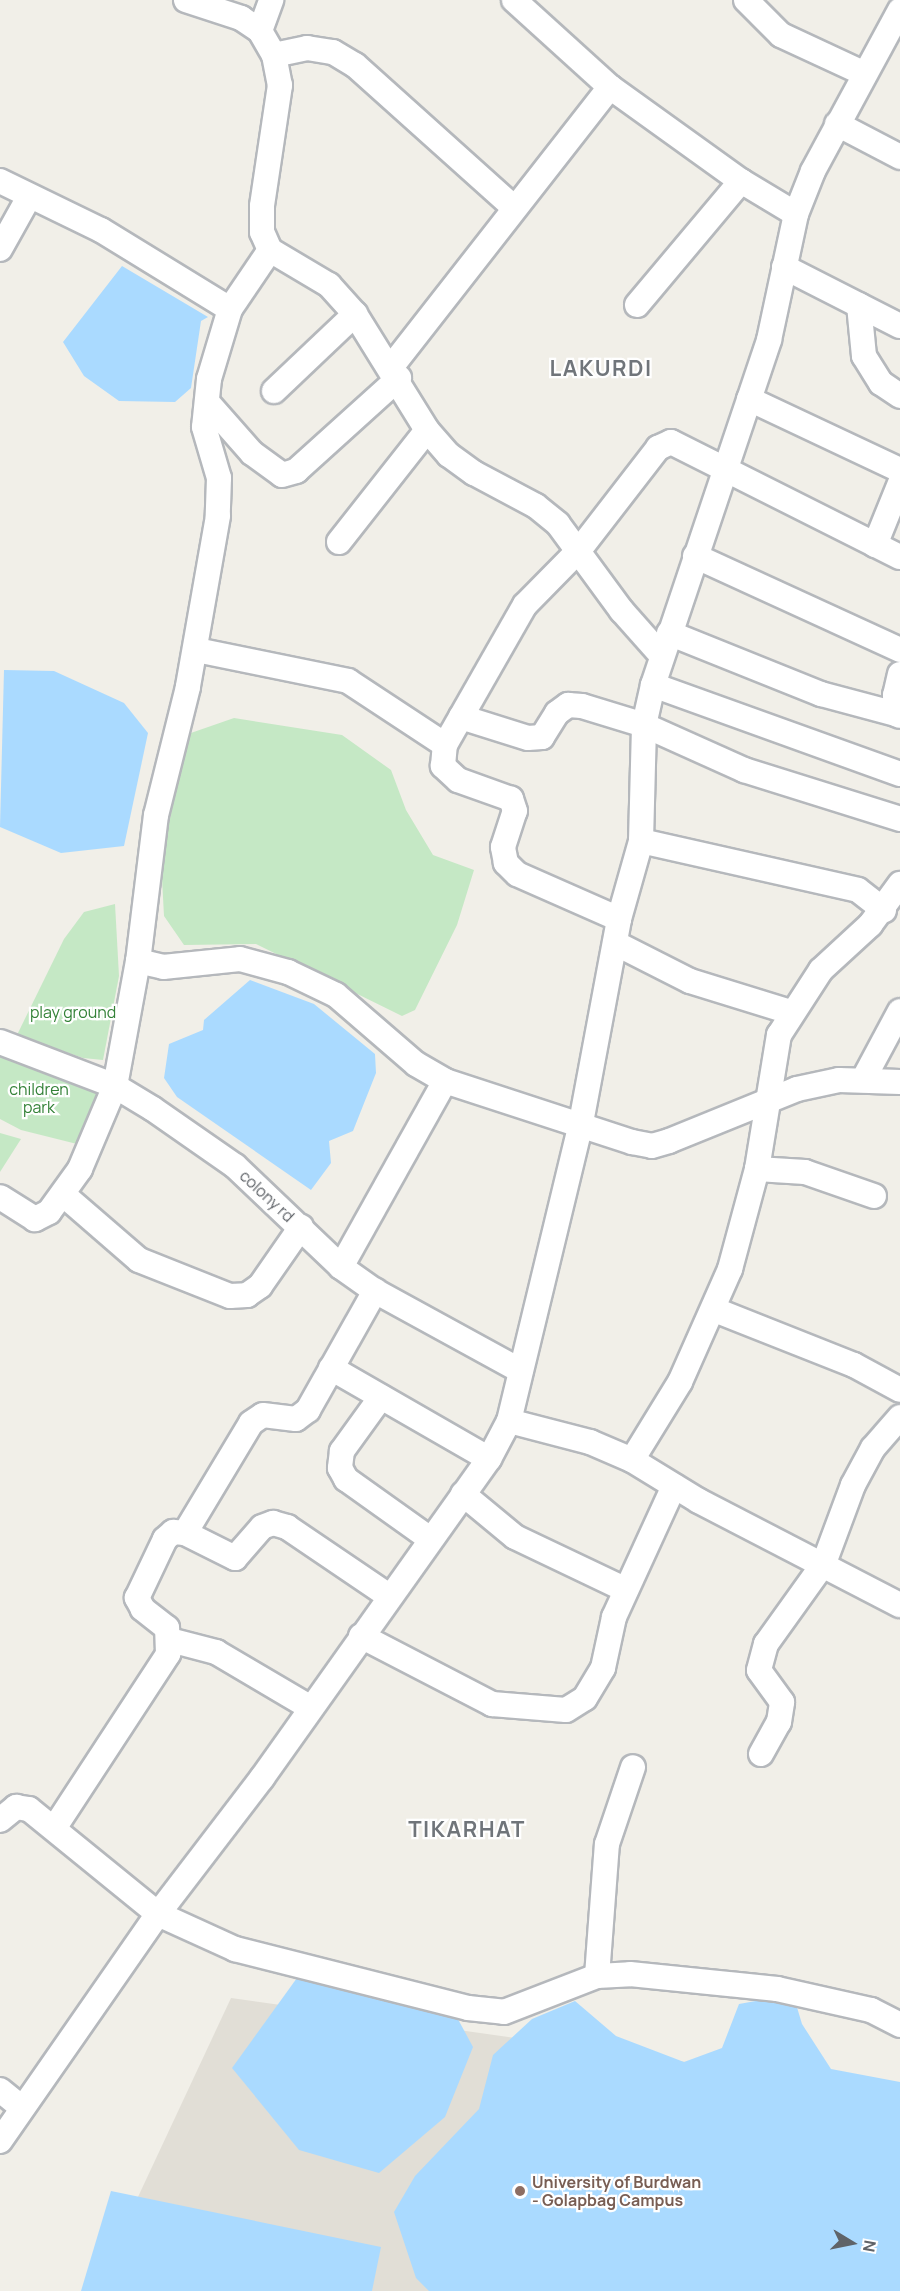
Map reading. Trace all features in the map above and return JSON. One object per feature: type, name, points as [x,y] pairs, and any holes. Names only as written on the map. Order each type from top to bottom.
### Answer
[{"type":"street","points":[[186,0],[241,18],[260,31],[274,55],[280,85],[262,206],[262,232],[270,250],[329,285],[355,314],[395,372],[427,430],[474,474],[536,506],[580,549],[622,611],[665,644],[821,694],[898,715],[900,674]]},
{"type":"street","points":[[260,31],[271,0]]},
{"type":"street","points":[[514,0],[610,87],[741,181],[796,214]]},
{"type":"street","points":[[746,0],[781,35],[863,74]]},
{"type":"street","points":[[0,2141],[21,2107],[158,1914],[311,1708],[388,1596],[489,1459],[509,1421],[580,1128],[619,919],[641,842],[644,725],[653,685],[768,340],[796,214],[837,124],[900,10]]},
{"type":"street","points":[[274,55],[307,48],[333,52],[355,65],[513,207]]},
{"type":"street","points":[[207,402],[252,453],[282,475],[296,471],[395,372],[513,207],[610,87]]},
{"type":"street","points":[[837,124],[900,157]]},
{"type":"street","points":[[0,181],[101,230],[230,309]]},
{"type":"street","points":[[637,305],[741,181]]},
{"type":"street","points":[[0,249],[29,197]]},
{"type":"street","points":[[0,1197],[35,1219],[43,1217],[65,1196],[115,1086],[138,961],[156,815],[196,650],[218,516],[219,478],[204,427],[207,402],[230,309],[270,250]]},
{"type":"street","points":[[784,267],[900,326]]},
{"type":"street","points":[[859,305],[864,356],[881,383],[900,396]]},
{"type":"street","points":[[274,391],[355,314]]},
{"type":"street","points":[[748,399],[900,470]]},
{"type":"street","points":[[339,542],[427,430]]},
{"type":"street","points":[[619,919],[517,874],[506,863],[503,847],[515,811],[512,799],[458,780],[443,766],[445,745],[514,621],[580,549],[658,448],[671,442],[724,471],[900,557]]},
{"type":"street","points":[[875,545],[900,483]]},
{"type":"street","points":[[695,556],[900,650]]},
{"type":"street","points":[[196,650],[348,681],[445,745]]},
{"type":"street","points":[[653,685],[900,774]]},
{"type":"street","points":[[461,717],[528,738],[542,737],[568,705],[644,725],[744,770],[900,819]]},
{"type":"street","points":[[641,842],[858,890],[884,910]]},
{"type":"street","points":[[632,1460],[663,1413],[715,1310],[745,1223],[757,1169],[765,1103],[779,1035],[790,1012],[838,950],[884,910],[900,884]]},
{"type":"street","points":[[615,943],[690,981],[790,1012]]},
{"type":"street","points":[[138,961],[163,967],[220,957],[240,959],[288,972],[336,995],[416,1064],[445,1081],[580,1128],[652,1146],[797,1089],[839,1080],[900,1082]]},
{"type":"street","points":[[863,1080],[899,1013]]},
{"type":"street","name":"colony rd","points":[[0,1042],[115,1086],[235,1166],[341,1267],[375,1291],[521,1371]]},
{"type":"street","points":[[341,1267],[445,1081]]},
{"type":"street","points":[[757,1169],[805,1172],[874,1196]]},
{"type":"street","points":[[65,1196],[138,1260],[230,1296],[247,1295],[260,1286],[301,1227]]},
{"type":"street","points":[[185,1533],[251,1423],[263,1415],[296,1419],[308,1410],[375,1291]]},
{"type":"street","points":[[715,1310],[854,1365],[900,1390]]},
{"type":"street","points":[[331,1368],[489,1459]]},
{"type":"street","points":[[381,1397],[342,1451],[340,1468],[346,1479],[430,1539]]},
{"type":"street","points":[[761,1754],[779,1722],[782,1702],[759,1671],[766,1644],[824,1563],[853,1485],[873,1448],[900,1417]]},
{"type":"street","points":[[509,1421],[590,1442],[632,1460],[674,1486],[900,1605]]},
{"type":"street","points":[[361,1636],[492,1704],[566,1710],[585,1698],[603,1668],[614,1617],[674,1486]]},
{"type":"street","points":[[463,1494],[515,1537],[626,1590]]},
{"type":"street","points":[[55,1827],[168,1654],[170,1640],[167,1628],[143,1609],[137,1598],[165,1539],[173,1532],[185,1533],[235,1558],[262,1527],[273,1523],[287,1527],[388,1596]]},
{"type":"street","points":[[170,1640],[216,1652],[311,1708]]},
{"type":"street","points":[[597,1976],[607,1844],[633,1767]]},
{"type":"street","points":[[0,1820],[16,1808],[29,1809],[55,1827],[158,1914],[264,1960],[468,2008],[504,2012],[597,1976],[777,1989],[871,2010],[900,2025]]},
{"type":"street","points":[[0,2090],[21,2107]]},
{"type":"shaded area","name":"University of Burdwan - Golapbag Campus","points":[[231,1998],[900,2092],[900,2291],[94,2291]]},
{"type":"green space","points":[[234,718],[342,735],[391,770],[406,810],[433,855],[474,870],[457,925],[415,1010],[402,1016],[256,944],[184,945],[164,916],[161,860],[188,734]]},
{"type":"green space","name":"play ground","points":[[115,904],[119,976],[103,1060],[83,1058],[17,1035],[64,939],[84,912]]},
{"type":"green space","name":"children park","points":[[0,1048],[110,1088],[85,1146],[21,1130],[0,1119]]},
{"type":"green space","points":[[0,1133],[21,1139],[0,1172]]},
{"type":"water","points":[[122,266],[208,317],[201,321],[191,388],[175,402],[119,401],[84,376],[63,342]]},
{"type":"water","points":[[4,670],[54,671],[124,703],[148,733],[124,846],[61,853],[0,827]]},
{"type":"water","points":[[250,980],[314,1004],[375,1054],[376,1073],[353,1131],[329,1141],[331,1163],[311,1190],[177,1097],[164,1078],[169,1044],[203,1030],[204,1020]]},
{"type":"water","points":[[302,1971],[453,2010],[473,2047],[445,2117],[379,2173],[299,2150],[232,2068]]},
{"type":"water","points":[[773,1998],[796,2004],[802,2024],[831,2069],[900,2082],[900,2291],[429,2291],[416,2278],[394,2212],[415,2176],[479,2109],[493,2055],[532,2019],[575,2001],[616,2036],[684,2062],[722,2048],[739,2004]]},
{"type":"water","points":[[111,2191],[381,2247],[372,2291],[81,2291]]},
{"type":"place","name":"University of Burdwan - Golapbag Campus","points":[[520,2191]]},
{"type":"district","name":"LAKURDI","points":[[601,369]]},
{"type":"district","name":"TIKARHAT","points":[[467,1830]]}]
